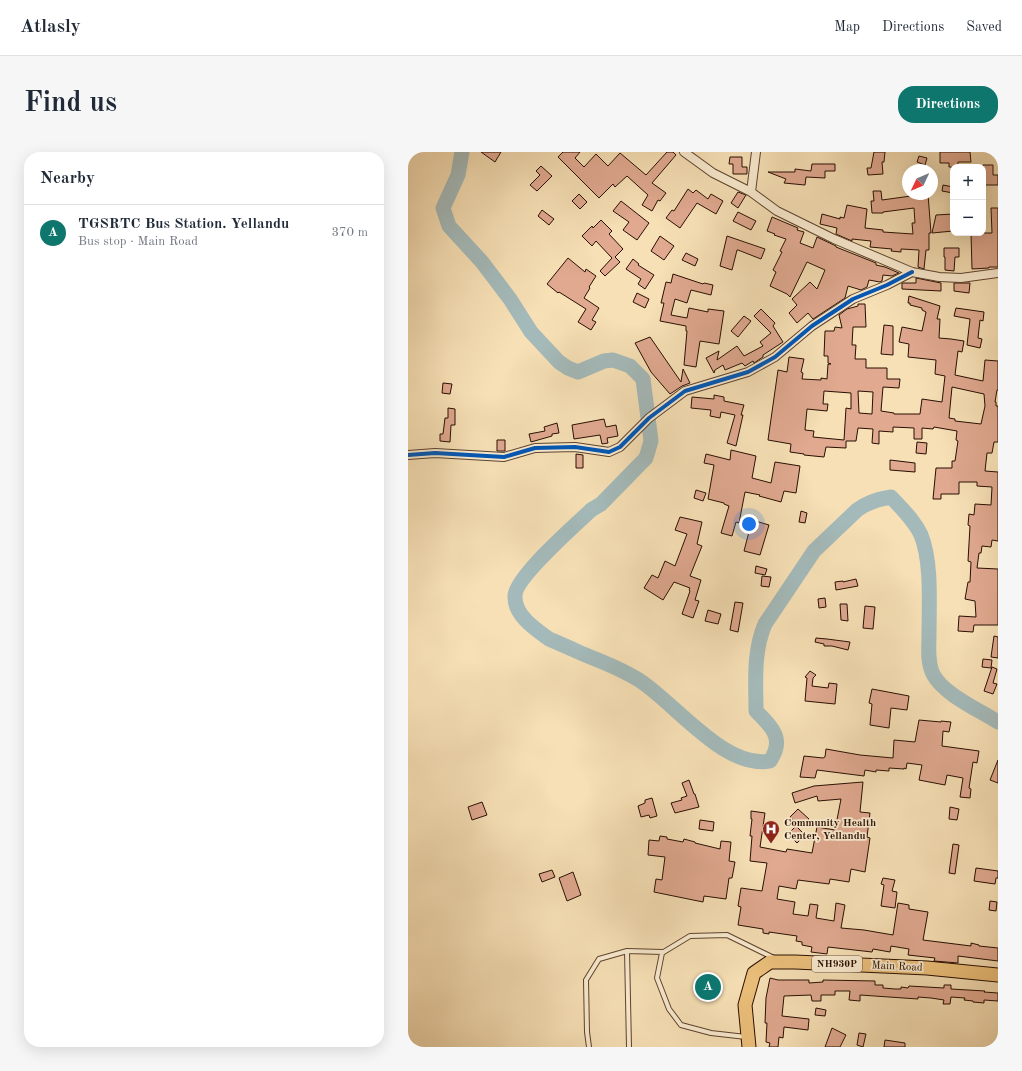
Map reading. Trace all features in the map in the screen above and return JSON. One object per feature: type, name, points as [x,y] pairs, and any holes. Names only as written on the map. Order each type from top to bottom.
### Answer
[{"type":"highway","name":"Main Road","points":[[748,1042],[745,1005],[754,973],[770,962],[927,968],[998,975]]},
{"type":"street","points":[[684,152],[713,173],[751,192],[777,211],[834,239],[912,272],[940,277],[961,278],[998,273]]},
{"type":"street","points":[[751,192],[756,152]]},
{"type":"street","points":[[408,455],[435,453],[504,457],[535,448],[575,447],[609,452],[620,447],[649,418],[685,391],[748,372],[775,357],[812,326],[853,299],[887,285],[912,272]]},
{"type":"lane","points":[[589,1047],[587,1032],[586,980],[599,959],[627,951],[663,952],[690,936],[727,935],[783,962]]},
{"type":"lane","points":[[627,951],[629,1047]]},
{"type":"lane","points":[[663,952],[657,978],[669,1009],[681,1025],[748,1042]]},
{"type":"building","points":[[481,152],[501,152],[495,162]]},
{"type":"building","points":[[563,152],[580,152],[575,158],[584,167],[596,154],[608,166],[620,153],[646,175],[667,152],[673,152],[676,155],[652,183],[666,193],[660,201],[658,200],[652,211],[642,205],[648,195],[627,176],[615,187],[613,184],[599,198],[558,157]]},
{"type":"building","points":[[874,152],[885,152],[884,162],[882,162],[883,174],[868,175],[867,168],[871,168]]},
{"type":"building","points":[[940,152],[970,152],[971,162],[958,162],[958,164],[950,164],[950,167],[949,163],[940,163]]},
{"type":"building","points":[[919,156],[927,158],[925,164],[917,162]]},
{"type":"building","points":[[730,157],[742,157],[742,167],[747,167],[747,174],[733,174],[733,164],[729,164]]},
{"type":"building","points":[[812,164],[835,164],[835,171],[825,171],[825,178],[806,177],[805,185],[784,183],[786,179],[768,172],[795,172],[795,169],[811,171]]},
{"type":"building","points":[[986,165],[993,165],[993,175],[998,175],[998,185],[986,185]]},
{"type":"building","points":[[541,166],[552,176],[537,191],[530,185],[540,175],[536,171]]},
{"type":"building","points":[[943,185],[950,186],[950,192],[942,191]]},
{"type":"building","points":[[688,189],[693,193],[696,190],[708,199],[711,194],[723,201],[716,214],[697,203],[680,228],[666,218],[672,210],[674,211]]},
{"type":"building","points":[[873,191],[881,191],[882,200],[902,197],[902,200],[928,200],[931,233],[929,233],[929,250],[926,250],[924,269],[918,267],[919,250],[901,249],[901,252],[891,251],[892,249],[870,247],[871,241],[852,239],[852,241],[836,234],[837,228],[820,224],[822,214],[840,219],[840,217],[844,218],[847,205],[867,209],[865,228],[883,230],[883,232],[913,234],[912,223],[915,223],[914,208],[883,213],[872,213],[871,201],[874,201]]},
{"type":"building","points":[[738,192],[746,195],[738,208],[731,203]]},
{"type":"building","points":[[579,194],[587,202],[580,209],[572,201]]},
{"type":"building","points":[[621,201],[649,223],[637,240],[623,230],[629,222],[613,211]]},
{"type":"building","points":[[991,208],[998,208],[998,267],[972,269],[971,236],[986,236],[986,233],[992,233]]},
{"type":"building","points":[[542,210],[554,219],[549,225],[538,216]]},
{"type":"building","points":[[738,212],[756,221],[751,230],[733,221]]},
{"type":"building","points":[[950,214],[950,231],[932,233],[936,215]]},
{"type":"building","points":[[772,217],[804,232],[800,243],[813,248],[817,237],[836,247],[876,263],[876,265],[899,273],[892,276],[883,275],[882,281],[880,282],[869,280],[867,287],[861,290],[848,286],[845,298],[813,319],[808,313],[797,323],[789,313],[797,305],[792,299],[810,282],[817,289],[825,270],[807,262],[790,297],[770,286],[776,272],[773,270],[782,252],[780,251],[786,239],[767,231]]},
{"type":"building","points":[[601,220],[612,231],[609,234],[623,249],[615,257],[620,262],[605,276],[600,271],[612,258],[596,241],[592,246],[582,236],[592,226],[593,228]]},
{"type":"building","points":[[660,236],[674,246],[664,260],[651,251]]},
{"type":"building","points":[[727,236],[765,249],[761,259],[737,250],[732,270],[720,266]]},
{"type":"building","points":[[944,248],[959,248],[959,257],[955,257],[954,271],[945,270]]},
{"type":"building","points":[[686,253],[698,259],[695,266],[682,260]]},
{"type":"building","points":[[568,258],[585,272],[586,269],[596,276],[584,298],[599,308],[592,320],[596,322],[591,330],[578,322],[586,309],[559,292],[558,293],[547,284]]},
{"type":"building","points":[[633,259],[639,264],[638,265],[654,275],[645,289],[638,284],[641,279],[626,269]]},
{"type":"building","points":[[673,274],[703,284],[713,285],[711,295],[691,290],[687,303],[675,299],[671,315],[687,318],[689,308],[708,312],[708,309],[724,311],[719,344],[700,341],[696,367],[684,365],[687,331],[686,326],[660,321],[664,303],[661,303],[666,282],[671,283]]},
{"type":"building","points":[[916,278],[941,283],[941,291],[902,289],[902,283],[916,283]]},
{"type":"building","points":[[954,283],[970,283],[969,293],[954,291]]},
{"type":"building","points":[[637,293],[649,299],[645,308],[633,302]]},
{"type":"building","points":[[909,296],[940,306],[937,319],[940,319],[939,338],[964,341],[962,352],[958,351],[955,375],[983,381],[985,360],[998,361],[998,390],[995,402],[996,406],[998,406],[998,442],[994,442],[992,453],[987,453],[985,471],[998,472],[998,541],[992,540],[991,547],[982,546],[981,553],[979,553],[977,568],[998,569],[998,625],[974,625],[973,632],[958,631],[959,616],[976,617],[975,601],[965,599],[968,582],[970,582],[971,562],[968,561],[970,526],[968,525],[969,514],[974,515],[975,504],[991,505],[992,487],[977,486],[977,482],[959,482],[959,494],[941,494],[941,499],[933,499],[936,468],[952,468],[952,461],[955,461],[958,441],[956,440],[957,431],[934,427],[933,429],[922,428],[922,439],[914,439],[914,428],[893,427],[893,432],[879,431],[879,444],[872,443],[873,429],[858,428],[856,441],[846,441],[846,448],[826,447],[824,457],[790,452],[791,444],[768,440],[778,370],[787,372],[789,357],[804,359],[801,372],[803,373],[802,379],[827,379],[828,364],[831,364],[828,363],[828,356],[824,356],[825,331],[834,331],[835,327],[842,328],[839,315],[847,309],[858,306],[858,304],[865,304],[866,327],[853,327],[852,345],[856,345],[855,359],[866,359],[866,368],[887,368],[887,379],[900,379],[899,388],[883,387],[881,411],[894,414],[920,414],[922,399],[942,402],[945,376],[935,374],[936,360],[908,357],[909,344],[899,342],[902,327],[922,331],[926,312],[922,310],[922,308],[910,305],[910,303],[908,303]],"holes":[[[952,387],[984,394],[985,406],[981,424],[955,421],[955,419],[949,418]],[[824,391],[851,393],[851,409],[846,408],[844,440],[813,437],[814,431],[805,430],[807,409],[827,411],[828,404],[823,404]],[[858,391],[873,392],[872,414],[859,413]]]},
{"type":"building","points":[[956,308],[984,312],[983,321],[980,320],[978,338],[982,339],[980,348],[967,345],[970,319],[954,316]]},
{"type":"building","points":[[761,309],[775,323],[773,326],[783,342],[763,355],[763,357],[754,363],[753,361],[745,366],[742,363],[725,370],[723,365],[715,370],[714,373],[706,358],[719,351],[717,360],[737,346],[744,356],[763,346],[760,342],[771,333],[754,316]]},
{"type":"building","points":[[744,316],[751,321],[738,337],[731,331]]},
{"type":"building","points":[[884,325],[893,326],[893,355],[881,354]]},
{"type":"building","points":[[650,337],[681,382],[683,369],[690,383],[682,386],[670,394],[651,372],[635,343]]},
{"type":"building","points":[[443,383],[452,384],[450,394],[442,393]]},
{"type":"building","points":[[714,395],[724,397],[724,401],[744,405],[736,446],[727,443],[735,415],[721,412],[720,418],[710,416],[711,410],[691,408],[692,397],[714,399]]},
{"type":"building","points":[[448,408],[455,409],[455,425],[451,425],[450,442],[440,441],[440,434],[443,434],[445,418],[448,418]]},
{"type":"building","points":[[604,419],[606,427],[616,425],[618,436],[607,438],[608,443],[602,444],[600,435],[574,439],[572,425]]},
{"type":"building","points":[[557,423],[559,433],[531,442],[529,434],[545,431],[544,427]]},
{"type":"building","points":[[497,440],[505,440],[505,451],[497,451]]},
{"type":"building","points":[[917,442],[927,443],[926,454],[916,453]]},
{"type":"building","points":[[731,450],[756,456],[752,478],[771,483],[775,462],[800,466],[796,493],[784,491],[781,502],[745,492],[739,523],[736,522],[732,536],[721,533],[729,506],[724,503],[708,499],[714,465],[704,463],[706,454],[730,460]]},
{"type":"building","points":[[576,454],[583,455],[583,468],[576,468]]},
{"type":"building","points":[[890,460],[915,463],[915,472],[890,470]]},
{"type":"building","points":[[696,490],[706,493],[703,501],[694,498]]},
{"type":"building","points":[[801,511],[807,513],[805,523],[799,522]]},
{"type":"building","points":[[680,517],[702,522],[697,544],[702,546],[690,576],[701,580],[695,600],[699,601],[693,618],[682,614],[690,588],[674,582],[663,600],[644,588],[652,575],[658,578],[665,561],[675,566],[687,534],[675,530]]},
{"type":"building","points":[[752,520],[769,525],[760,555],[744,551]]},
{"type":"building","points":[[756,566],[767,569],[765,575],[755,573]]},
{"type":"building","points":[[762,576],[771,577],[769,587],[761,586]]},
{"type":"building","points":[[856,579],[858,586],[836,590],[835,582]]},
{"type":"building","points":[[825,598],[826,607],[819,608],[818,599]]},
{"type":"building","points":[[735,602],[743,603],[738,632],[730,630]]},
{"type":"building","points":[[840,604],[847,604],[848,621],[841,620]]},
{"type":"building","points":[[865,606],[875,607],[873,629],[863,628]]},
{"type":"building","points":[[708,610],[721,614],[718,624],[705,621]]},
{"type":"building","points":[[994,636],[998,637],[998,658],[991,657]]},
{"type":"building","points":[[816,638],[850,642],[848,650],[832,646],[824,646],[824,644],[815,642]]},
{"type":"building","points":[[983,659],[992,660],[991,668],[982,667]]},
{"type":"building","points":[[992,667],[997,669],[993,683],[997,684],[993,694],[984,691]]},
{"type":"building","points":[[810,671],[816,675],[813,678],[812,686],[828,688],[829,683],[837,684],[835,704],[805,701],[807,678],[805,677]]},
{"type":"building","points":[[872,689],[909,696],[907,710],[891,708],[889,728],[870,725],[872,704],[869,703]]},
{"type":"building","points":[[919,720],[951,722],[949,732],[943,731],[942,746],[979,751],[977,763],[973,762],[969,788],[971,789],[970,798],[960,797],[963,778],[947,775],[945,785],[919,780],[922,765],[907,763],[906,769],[889,768],[889,771],[876,770],[876,772],[865,770],[864,776],[817,770],[815,778],[800,777],[804,756],[823,758],[825,757],[826,749],[860,755],[893,758],[894,740],[915,742]]},
{"type":"building","points":[[998,760],[998,783],[990,780]]},
{"type":"building","points":[[689,780],[699,807],[675,813],[671,803],[682,800],[681,798],[687,796],[682,783]]},
{"type":"building","points":[[863,782],[860,812],[870,813],[867,837],[870,838],[865,872],[851,869],[849,882],[830,879],[829,884],[798,880],[796,889],[779,886],[777,899],[795,902],[793,914],[808,916],[810,904],[818,905],[816,918],[834,921],[836,903],[845,905],[841,928],[893,935],[898,903],[909,905],[909,909],[928,912],[923,940],[971,946],[971,943],[979,946],[998,948],[998,961],[958,956],[958,963],[934,961],[935,958],[908,955],[909,949],[891,946],[890,952],[873,949],[872,952],[828,947],[827,954],[811,952],[812,947],[802,945],[802,942],[796,941],[797,936],[769,932],[769,934],[763,933],[763,929],[738,925],[741,907],[738,906],[741,888],[762,891],[767,863],[750,861],[752,836],[750,836],[752,819],[751,811],[765,813],[760,847],[786,852],[787,849],[812,853],[817,827],[835,830],[841,799],[818,801],[817,796],[795,803],[792,793],[814,786]]},
{"type":"building","points":[[652,798],[657,816],[650,818],[649,815],[641,817],[638,806],[645,803],[645,800]]},
{"type":"building","points":[[482,802],[487,815],[472,820],[468,807]]},
{"type":"building","points":[[950,807],[959,809],[957,820],[949,819]]},
{"type":"building","points":[[798,809],[809,819],[801,827],[790,817]]},
{"type":"building","points":[[700,820],[714,822],[713,831],[699,829]]},
{"type":"building","points":[[796,826],[805,835],[797,843],[788,834]]},
{"type":"building","points":[[660,836],[683,842],[684,839],[720,849],[721,841],[731,842],[729,861],[735,862],[732,878],[729,878],[726,899],[704,896],[703,902],[654,892],[656,879],[662,880],[665,857],[648,855],[649,840],[659,841]]},
{"type":"building","points":[[953,844],[959,845],[955,874],[949,873]]},
{"type":"building","points":[[976,868],[998,871],[998,878],[996,878],[995,884],[974,881]]},
{"type":"building","points":[[552,870],[555,877],[542,882],[539,874]]},
{"type":"building","points":[[573,872],[581,895],[567,901],[559,878]]},
{"type":"building","points":[[883,878],[895,880],[892,891],[897,892],[895,908],[881,906],[884,885],[881,884]]},
{"type":"building","points":[[990,901],[997,902],[996,911],[989,910]]},
{"type":"building","points":[[770,978],[778,980],[809,980],[809,983],[823,982],[823,980],[875,981],[875,985],[883,985],[883,988],[895,989],[901,989],[901,987],[908,988],[909,986],[944,988],[944,985],[951,985],[951,989],[998,993],[998,1001],[984,1000],[984,1003],[964,1000],[965,998],[951,997],[950,1004],[943,1004],[944,1000],[931,998],[918,997],[918,999],[860,995],[860,1001],[849,1000],[850,991],[835,991],[835,995],[821,995],[821,1001],[812,1001],[811,995],[784,996],[782,1016],[809,1019],[808,1030],[784,1027],[783,1038],[779,1037],[778,1047],[769,1047],[770,1043],[766,1042],[767,1023],[765,1023],[766,998]]},
{"type":"building","points":[[816,1008],[826,1010],[825,1016],[815,1015]]},
{"type":"building","points":[[832,1028],[846,1035],[840,1047],[825,1047]]},
{"type":"building","points":[[859,1033],[866,1034],[863,1047],[857,1045]]},
{"type":"building","points":[[885,1040],[905,1043],[905,1047],[884,1047]]},
{"type":"waterway","points":[[462,152],[458,175],[443,208],[449,226],[482,262],[510,299],[531,332],[559,362],[568,368],[578,372],[604,361],[613,360],[630,366],[643,379],[651,441],[646,458],[601,504],[591,510],[547,552],[525,577],[518,587],[515,596],[518,609],[526,621],[549,639],[618,669],[639,680],[718,745],[736,755],[753,761],[770,761],[776,746],[775,734],[767,722],[756,711],[757,656],[761,635],[765,624],[814,551],[857,510],[873,501],[891,497],[915,524],[925,546],[929,584],[929,654],[933,674],[938,681],[953,695],[998,722]]},
{"type":"cycle path","points":[[408,455],[435,453],[504,457],[535,448],[575,447],[609,452],[620,447],[649,418],[685,391],[748,372],[775,357],[812,326],[853,299],[887,285],[912,272]]},
{"type":"place","name":"Community Health Center, Yellandu","points":[[771,844]]},
{"type":"place","name":"TGSRTC Bus Station. Yellandu","points":[[708,987]]}]
